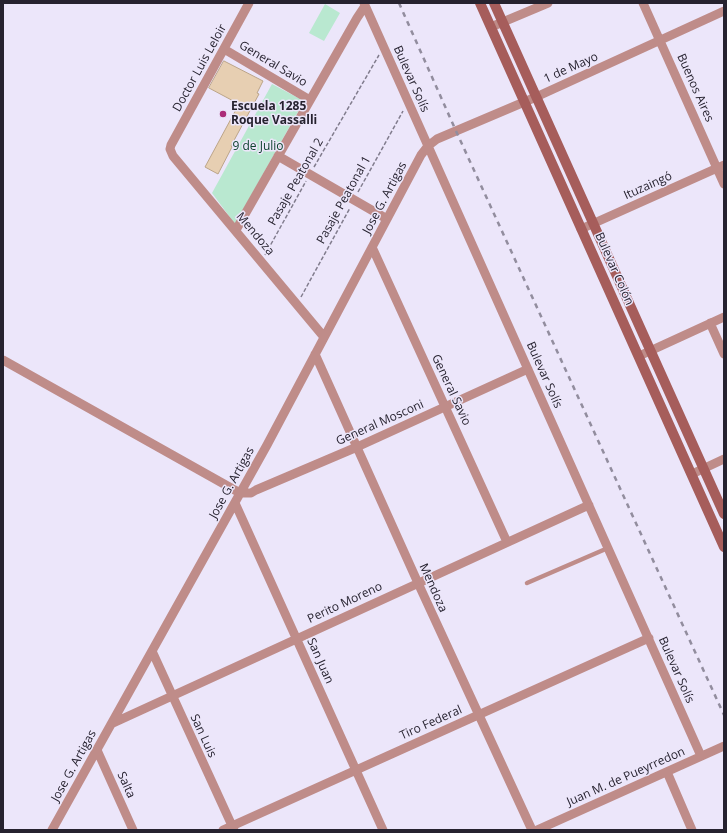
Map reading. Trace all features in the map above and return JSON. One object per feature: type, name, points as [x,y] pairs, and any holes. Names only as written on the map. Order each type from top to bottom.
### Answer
[{"type":"main road","name":"Bulevar Colón","points":[[480,3],[724,546]]},
{"type":"main road","name":"Bulevar Colón","points":[[494,3],[723,513]]},
{"type":"street","name":"Doctor Luis Leloir","points":[[171,144],[249,3]]},
{"type":"street","points":[[491,27],[548,3]]},
{"type":"street","name":"Buenos Aires","points":[[643,3],[720,166],[724,184]]},
{"type":"street","points":[[236,230],[365,5]]},
{"type":"street","name":"Bulevar Solís","points":[[365,5],[701,756]]},
{"type":"street","name":"1 de Mayo","points":[[428,146],[437,140],[724,11]]},
{"type":"street","name":"General Savio","points":[[224,49],[310,100]]},
{"type":"street","name":"Mendoza","points":[[171,144],[170,149],[173,156],[324,337]]},
{"type":"street","name":"Jose G. Artigas","points":[[52,830],[235,503],[421,155],[428,146]]},
{"type":"street","points":[[278,156],[387,219]]},
{"type":"street","name":"Ituzaingó","points":[[581,229],[720,166]]},
{"type":"street","name":"General Savio","points":[[372,247],[508,542]]},
{"type":"street","points":[[639,356],[724,317]]},
{"type":"street","points":[[710,323],[724,354]]},
{"type":"street","name":"Mendoza","points":[[315,354],[418,583],[532,830]]},
{"type":"street","points":[[3,360],[240,493]]},
{"type":"street","name":"General Mosconi","points":[[240,493],[251,493],[357,447],[528,369]]},
{"type":"street","points":[[692,474],[724,459]]},
{"type":"street","name":"San Juan","points":[[235,503],[383,830]]},
{"type":"street","name":"Perito Moreno","points":[[111,724],[589,505]]},
{"type":"street","name":"Tiro Federal","points":[[223,830],[233,828],[478,714],[648,638]]},
{"type":"street","name":"San Luis","points":[[152,651],[233,828]]},
{"type":"street","name":"Juan M. de Pueyrredon","points":[[537,830],[724,746]]},
{"type":"street","name":"Salta","points":[[97,750],[133,830]]},
{"type":"street","points":[[667,772],[692,830]]},
{"type":"lane","points":[[711,517],[723,513]]},
{"type":"lane","points":[[527,583],[608,548]]},
{"type":"path","name":"Pasaje Peatonal 2","points":[[264,256],[379,55]]},
{"type":"path","name":"Pasaje Peatonal 1","points":[[300,299],[404,111]]},
{"type":"green space","points":[[325,4],[340,13],[324,41],[309,33]]},
{"type":"green space","name":"9 de Julio","points":[[272,84],[304,101],[235,224],[212,193]]},
{"type":"building","points":[[224,61],[263,81],[257,93],[259,94],[231,146],[232,147],[218,174],[205,167],[239,104],[209,88]]},
{"type":"railway","points":[[399,3],[456,131],[724,715]]},
{"type":"place","name":"Escuela 1285 Roque Vassalli","points":[[223,114]]}]
